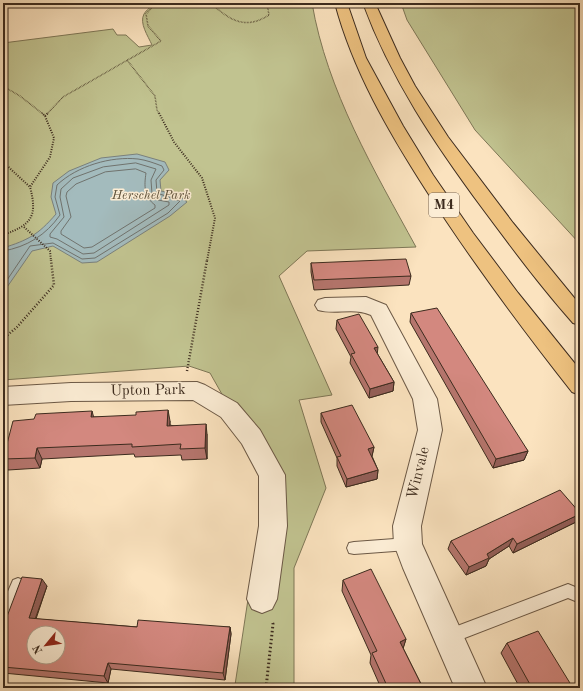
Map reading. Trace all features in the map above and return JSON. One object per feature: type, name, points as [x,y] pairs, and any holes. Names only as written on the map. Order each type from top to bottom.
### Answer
[{"type":"highway","name":"M4","points":[[341,3],[352,38],[382,104],[431,186],[515,305],[580,386]]},
{"type":"highway","name":"M4","points":[[369,3],[411,92],[440,136],[520,245],[580,318]]},
{"type":"street","name":"Winvale","points":[[325,305],[366,304],[379,310],[425,399],[430,430],[406,526],[408,544],[416,568],[471,688]]},
{"type":"street","name":"Upton Park","points":[[3,396],[71,392],[197,391],[229,410],[251,437],[272,475],[273,526],[262,599]]},
{"type":"lane","points":[[354,548],[408,544]]},
{"type":"lane","points":[[3,620],[18,585]]},
{"type":"lane","points":[[448,636],[568,591],[580,596]]},
{"type":"path","points":[[45,116],[63,97],[160,40],[148,26],[146,14],[156,3]]},
{"type":"path","points":[[215,3],[215,7],[228,19],[247,23],[260,22],[269,15],[267,3]]},
{"type":"path","points":[[127,60],[155,96],[157,110],[174,142],[202,178],[215,218],[190,349],[184,391]]},
{"type":"path","points":[[3,86],[20,96],[45,116],[54,138],[50,158],[30,187]]},
{"type":"path","points":[[3,162],[30,187],[34,202],[33,215],[24,227],[3,235]]},
{"type":"path","points":[[3,339],[17,327],[54,285],[50,251],[24,227]]},
{"type":"path","points":[[262,599],[273,624],[266,688]]},
{"type":"green space","name":"Herschel Park","points":[[152,3],[312,3],[319,36],[340,99],[384,189],[416,247],[307,251],[279,276],[332,395],[299,400],[326,488],[294,568],[294,688],[239,688],[235,685],[267,474],[210,373],[189,366],[3,380],[3,43],[113,29],[117,35],[126,35],[139,47],[152,45],[143,25],[143,18],[144,14]]},
{"type":"green space","points":[[401,3],[580,3],[580,244],[475,130],[407,20]]},
{"type":"water","points":[[137,154],[165,162],[169,170],[160,180],[161,191],[177,194],[187,202],[170,216],[97,262],[82,263],[53,246],[32,251],[3,293],[3,248],[32,236],[44,227],[56,214],[51,197],[53,183],[69,171],[101,158]]},
{"type":"building","points":[[406,259],[411,276],[314,280],[311,263]]},
{"type":"building","points":[[437,308],[528,451],[496,459],[411,313]]},
{"type":"building","points":[[359,314],[378,347],[374,348],[394,382],[370,389],[351,354],[355,353],[337,320]]},
{"type":"building","points":[[352,405],[374,447],[368,449],[378,470],[347,479],[337,457],[341,456],[321,413]]},
{"type":"building","points":[[168,410],[167,426],[206,424],[205,448],[180,449],[181,444],[132,447],[132,444],[37,448],[35,458],[3,459],[13,421],[34,419],[36,414],[92,411],[91,417],[136,415],[136,412]]},
{"type":"building","points":[[560,490],[580,514],[517,544],[513,538],[487,554],[489,558],[469,567],[451,541]]},
{"type":"building","points":[[371,569],[406,639],[400,642],[423,688],[388,688],[372,653],[377,651],[343,580]]},
{"type":"building","points":[[22,577],[42,579],[29,618],[137,627],[138,620],[230,627],[223,673],[108,663],[104,676],[3,667],[3,627]]},
{"type":"building","points":[[538,631],[573,688],[532,688],[507,643]]}]
